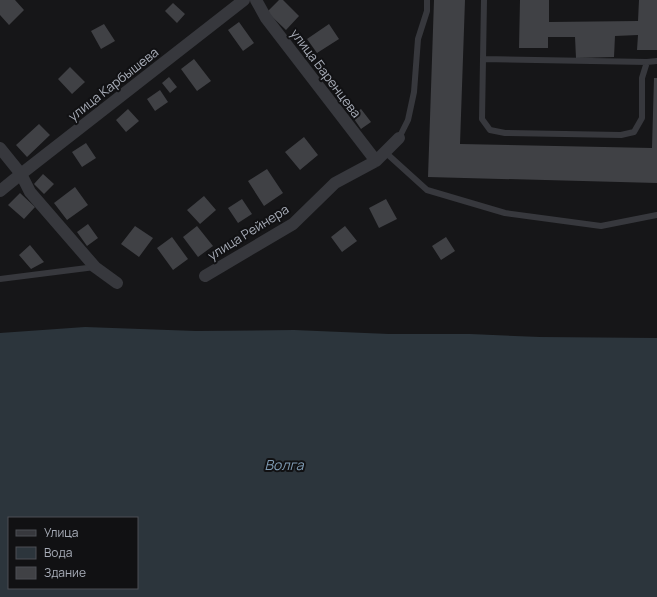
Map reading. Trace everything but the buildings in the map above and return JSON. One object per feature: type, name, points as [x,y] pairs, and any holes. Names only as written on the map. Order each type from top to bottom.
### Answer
[{"type":"street","name":"улица Карбышева","points":[[0,191],[244,0]]},
{"type":"street","name":"улица Баренцева","points":[[256,0],[266,18],[380,157]]},
{"type":"street","name":"улица Рейнера","points":[[205,276],[293,224],[335,183],[380,157],[399,138]]},
{"type":"street","points":[[0,148],[20,174],[30,192],[95,267],[117,283]]},
{"type":"lane","points":[[399,138],[408,120],[414,92],[418,39],[427,11],[427,0]]},
{"type":"lane","points":[[484,0],[482,119],[490,130],[505,133],[621,135],[634,132],[642,118],[642,78],[647,62]]},
{"type":"lane","points":[[483,59],[657,61]]},
{"type":"lane","points":[[380,157],[426,190],[505,213],[601,226],[657,214]]},
{"type":"lane","points":[[0,279],[95,267]]},
{"type":"water","name":"Волга","points":[[85,327],[196,331],[294,330],[389,334],[470,334],[540,337],[657,338],[657,597],[0,597],[0,333]]}]
